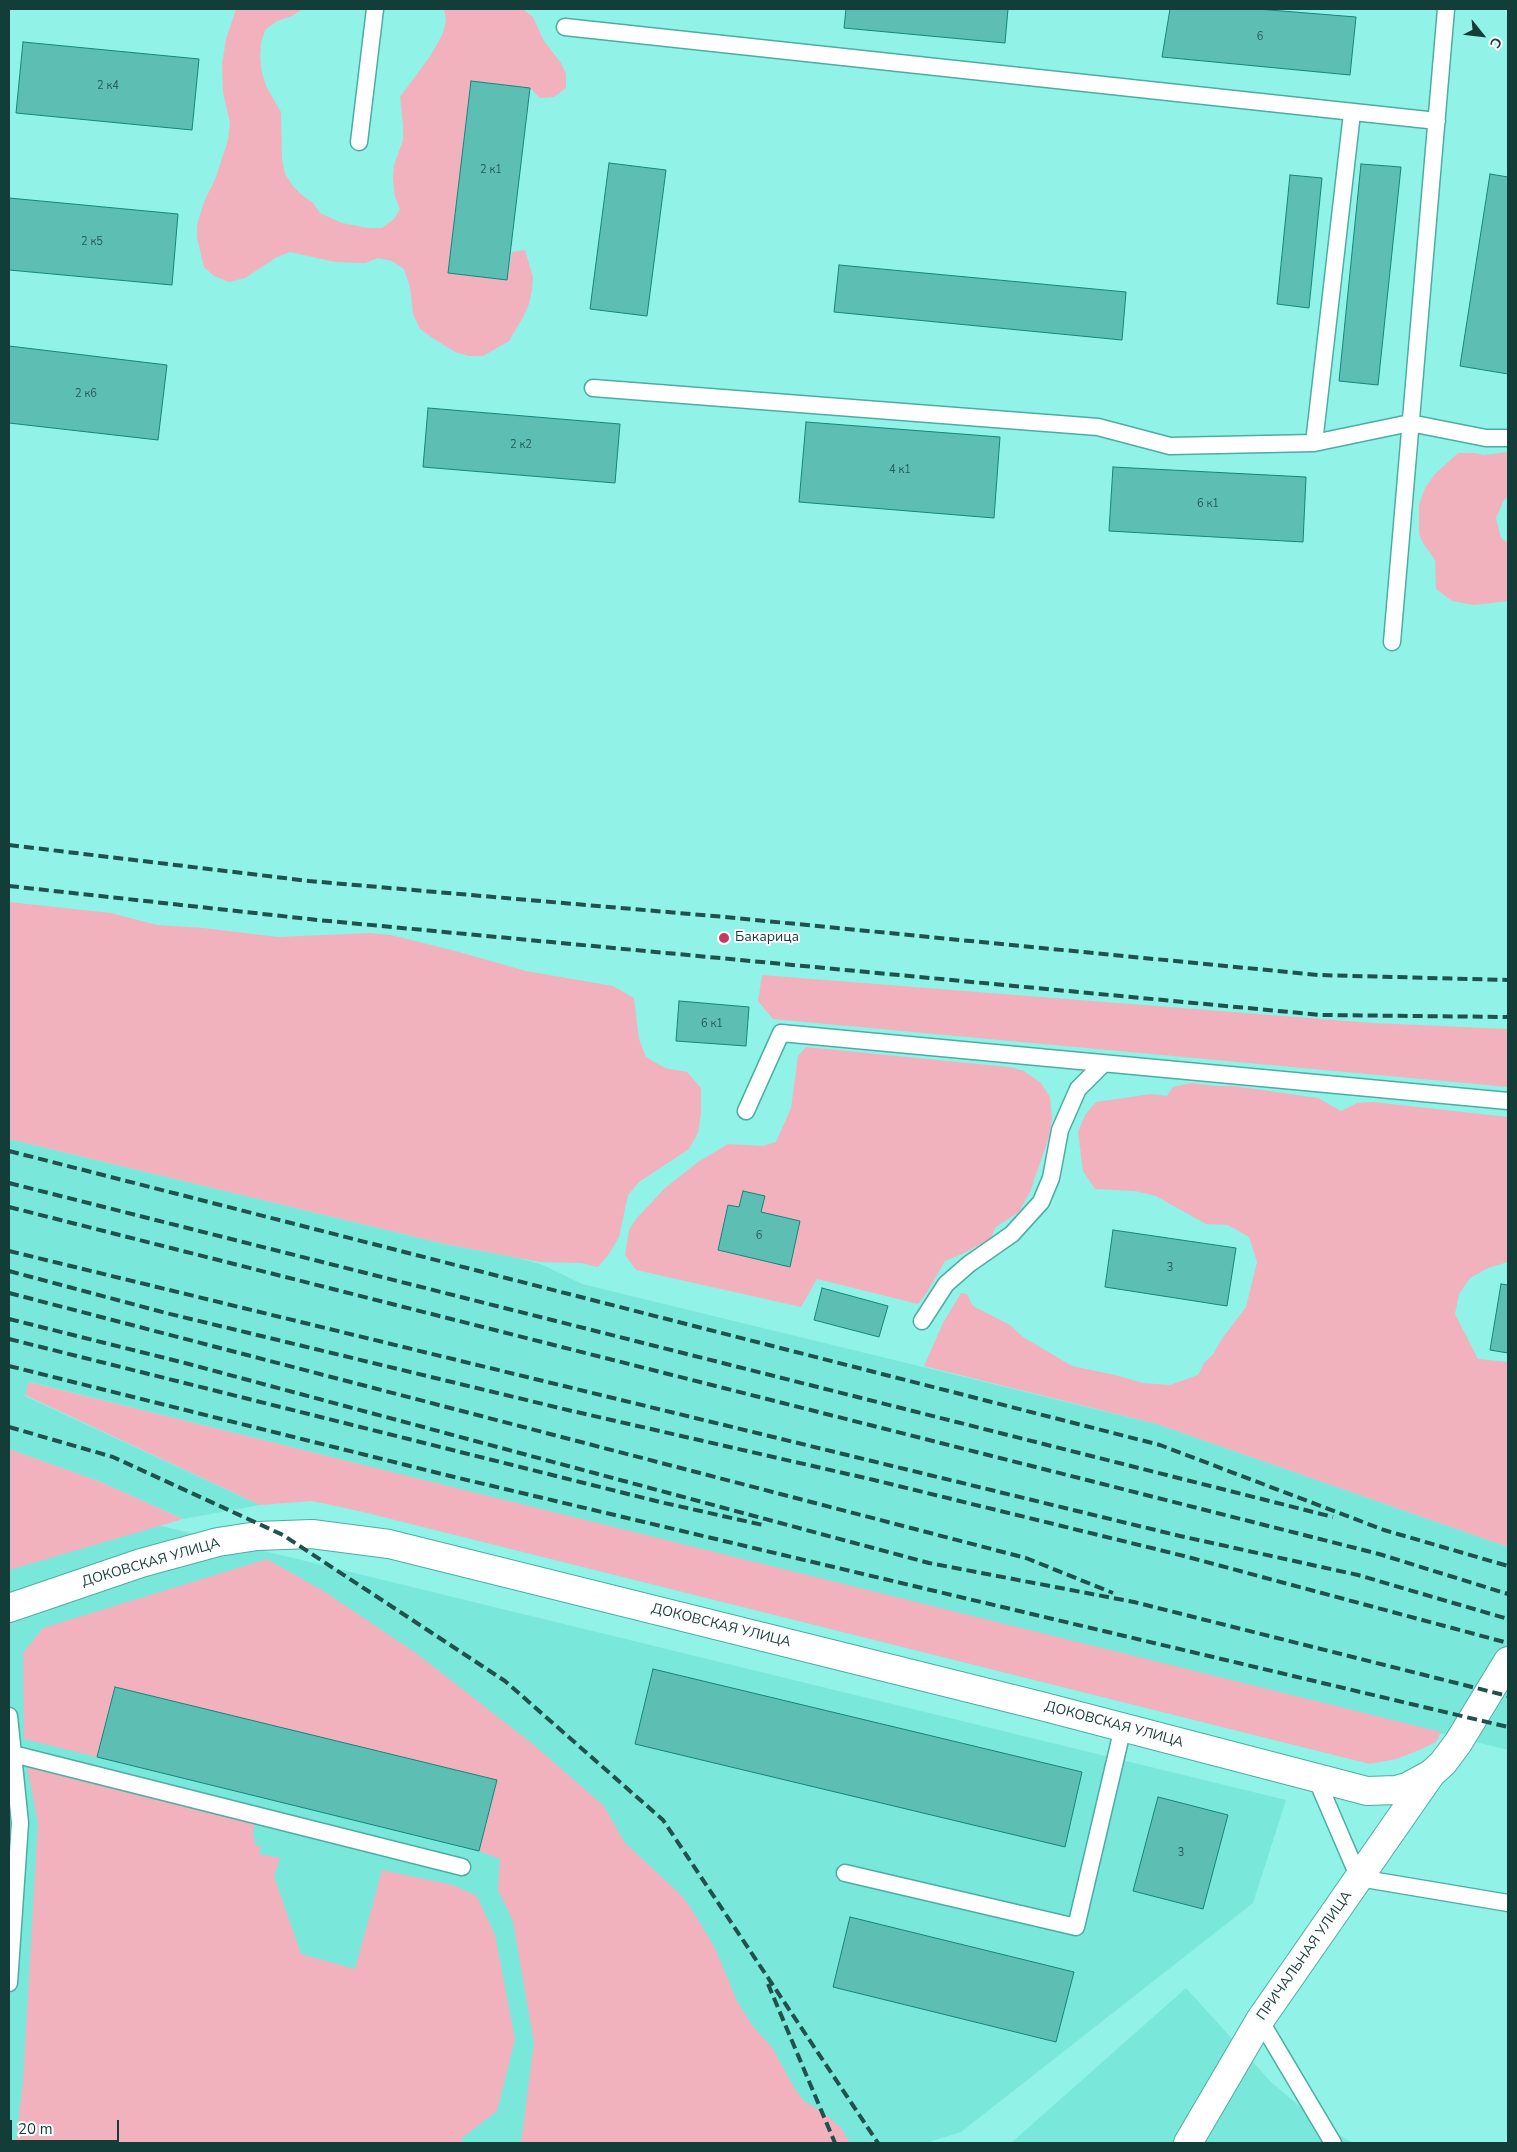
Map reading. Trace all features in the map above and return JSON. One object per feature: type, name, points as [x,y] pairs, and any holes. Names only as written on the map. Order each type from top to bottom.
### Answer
[{"type":"street","name":"ДОКОВСКАЯ УЛИЦА","points":[[9,1608],[141,1563],[218,1542],[257,1536],[312,1534],[389,1544],[1123,1727],[1368,1791],[1386,1791],[1407,1787],[1430,1774]]},
{"type":"street","points":[[1430,1774],[1451,1755],[1508,1661]]},
{"type":"street","name":"ПРИЧАЛЬНАЯ УЛИЦА","points":[[1188,2143],[1260,2020],[1430,1774]]},
{"type":"lane","points":[[359,142],[375,9]]},
{"type":"lane","points":[[1392,642],[1446,9]]},
{"type":"lane","points":[[565,27],[1437,122]]},
{"type":"lane","points":[[1314,443],[1352,112]]},
{"type":"lane","points":[[593,388],[1098,427],[1170,446],[1314,443],[1410,423],[1486,438],[1508,438]]},
{"type":"lane","points":[[746,1111],[781,1032],[1508,1101]]},
{"type":"lane","points":[[922,1322],[946,1284],[969,1264],[1012,1234],[1042,1202],[1051,1178],[1060,1130],[1078,1089],[1103,1064]]},
{"type":"lane","points":[[9,1716],[20,1823],[9,1983]]},
{"type":"lane","points":[[845,1873],[1076,1927],[1123,1727]]},
{"type":"lane","points":[[13,1754],[462,1867]]},
{"type":"lane","points":[[1316,1778],[1359,1878],[1508,1903]]},
{"type":"lane","points":[[1260,2020],[1333,2143]]},
{"type":"shaded area","points":[[236,9],[303,9],[292,16],[277,21],[265,30],[261,43],[262,73],[266,86],[281,112],[282,160],[285,174],[293,186],[313,203],[320,213],[342,223],[368,228],[382,228],[394,219],[400,209],[395,197],[393,179],[394,165],[403,140],[400,97],[431,55],[443,33],[446,20],[444,9],[523,9],[533,17],[544,41],[561,63],[566,74],[566,88],[554,97],[540,98],[530,88],[471,81],[448,273],[507,280],[512,252],[525,250],[533,277],[532,290],[529,304],[509,341],[483,356],[469,356],[455,352],[431,337],[420,329],[413,314],[410,287],[404,269],[392,261],[378,258],[365,263],[335,262],[290,252],[277,257],[245,278],[229,282],[214,276],[204,267],[197,238],[197,225],[228,140],[230,123],[223,92],[222,64],[226,39]]},
{"type":"shaded area","points":[[1508,452],[1508,496],[1504,500],[1496,518],[1501,538],[1508,543],[1508,601],[1474,605],[1452,601],[1436,589],[1435,560],[1419,534],[1419,505],[1425,488],[1435,474],[1458,453],[1484,455]]},
{"type":"shaded area","points":[[9,902],[111,913],[157,925],[204,928],[278,937],[370,933],[391,935],[526,971],[613,986],[634,998],[639,1039],[646,1057],[665,1068],[687,1072],[701,1088],[701,1113],[698,1133],[689,1149],[639,1182],[628,1195],[619,1237],[609,1254],[598,1267],[581,1263],[540,1262],[445,1244],[9,1139]]},
{"type":"shaded area","points":[[762,975],[1372,1023],[1508,1029],[1508,1087],[773,1019],[758,1001]]},
{"type":"shaded area","points":[[806,1047],[1009,1067],[1024,1071],[1041,1083],[1050,1097],[1052,1119],[1048,1140],[1030,1192],[1019,1212],[996,1227],[990,1239],[945,1261],[918,1304],[817,1279],[801,1307],[636,1270],[625,1255],[629,1230],[636,1219],[665,1188],[698,1162],[728,1144],[763,1146],[776,1142],[791,1108],[798,1056]]},
{"type":"shaded area","points":[[1191,1083],[1234,1086],[1318,1098],[1341,1111],[1357,1103],[1373,1102],[1508,1117],[1508,1262],[1488,1268],[1470,1278],[1459,1294],[1455,1314],[1478,1359],[1508,1362],[1508,1547],[1157,1424],[924,1366],[943,1323],[961,1293],[967,1294],[973,1306],[1010,1325],[1023,1337],[1072,1366],[1143,1383],[1170,1385],[1198,1375],[1204,1363],[1214,1353],[1221,1340],[1246,1307],[1257,1262],[1249,1237],[1228,1225],[1206,1224],[1156,1196],[1135,1191],[1095,1189],[1083,1171],[1078,1132],[1085,1115],[1096,1102],[1151,1094],[1167,1096],[1173,1087]]},
{"type":"shaded area","points":[[9,1139],[445,1244],[519,1258],[543,1265],[582,1284],[1157,1424],[1508,1547],[1508,1750],[30,1382],[25,1396],[260,1505],[183,1519],[101,1482],[9,1449]]},
{"type":"shaded area","points":[[29,1382],[1441,1732],[1436,1742],[1422,1749],[1396,1759],[1370,1764],[359,1511],[312,1501],[260,1505],[25,1395]]},
{"type":"shaded area","points":[[9,1449],[101,1482],[183,1519],[9,1570]]},
{"type":"shaded area","points":[[9,1485],[55,1500],[1286,1800],[1253,1903],[961,2132],[926,2143],[9,2143]]},
{"type":"shaded area","points":[[267,1559],[325,1592],[416,1653],[534,1745],[604,1806],[625,1843],[679,1893],[689,1905],[715,1948],[737,2001],[752,2025],[773,2049],[803,2100],[829,2117],[841,2128],[850,2143],[521,2143],[534,2043],[513,1921],[498,1890],[500,1859],[479,1851],[496,1780],[115,1687],[97,1757],[24,1739],[23,1653],[43,1628]]},
{"type":"shaded area","points":[[27,1766],[255,1823],[253,1831],[255,1844],[261,1847],[259,1854],[280,1858],[274,1876],[301,1954],[355,1969],[382,1870],[453,1885],[477,1896],[495,1935],[515,2039],[497,2111],[462,2138],[463,2143],[16,2143],[23,2081],[38,1823]]},
{"type":"shaded area","points":[[1186,1988],[1271,2082],[1319,2123],[1353,2143],[1011,2143]]},
{"type":"building","points":[[846,9],[1008,9],[1005,43],[844,28]]},
{"type":"building","points":[[1170,9],[1257,9],[1356,17],[1350,75],[1162,57]]},
{"type":"building","points":[[23,42],[199,59],[192,130],[16,113]]},
{"type":"building","points":[[471,81],[530,88],[507,280],[448,273]]},
{"type":"building","points":[[609,163],[666,170],[647,316],[590,309]]},
{"type":"building","points":[[1361,164],[1401,167],[1378,385],[1339,381]]},
{"type":"building","points":[[1490,174],[1508,177],[1508,374],[1460,366]]},
{"type":"building","points":[[1290,175],[1322,178],[1309,308],[1277,304]]},
{"type":"building","points":[[9,198],[178,214],[172,285],[9,270]]},
{"type":"building","points":[[839,265],[1126,292],[1122,340],[834,312]]},
{"type":"building","points":[[9,346],[167,365],[158,440],[9,423]]},
{"type":"building","points":[[428,408],[620,424],[615,483],[423,467]]},
{"type":"building","points":[[806,422],[1000,437],[994,518],[799,502]]},
{"type":"building","points":[[1113,467],[1306,477],[1303,542],[1109,531]]},
{"type":"building","points":[[679,1001],[749,1007],[746,1046],[676,1041]]},
{"type":"building","points":[[743,1191],[765,1196],[761,1212],[800,1221],[790,1267],[718,1250],[728,1205],[739,1207]]},
{"type":"building","points":[[1113,1230],[1236,1248],[1227,1306],[1105,1287]]},
{"type":"building","points":[[1501,1284],[1508,1285],[1508,1353],[1490,1350]]},
{"type":"building","points":[[822,1288],[888,1306],[879,1337],[814,1320]]},
{"type":"building","points":[[653,1669],[1082,1772],[1065,1847],[635,1744]]},
{"type":"building","points":[[115,1687],[497,1780],[479,1851],[97,1757]]},
{"type":"building","points":[[1158,1797],[1228,1815],[1203,1909],[1133,1891]]},
{"type":"building","points":[[850,1917],[1074,1972],[1056,2042],[833,1987]]},
{"type":"railway","points":[[9,845],[309,881],[725,917],[1318,975],[1508,980]]},
{"type":"railway","points":[[9,886],[318,920],[1321,1015],[1508,1017]]},
{"type":"railway","points":[[9,1151],[1160,1445],[1384,1530],[1508,1566]]},
{"type":"railway","points":[[9,1183],[1333,1517]]},
{"type":"railway","points":[[9,1207],[1379,1554],[1508,1594]]},
{"type":"railway","points":[[9,1251],[1180,1536],[1358,1575],[1508,1619]]},
{"type":"railway","points":[[9,1271],[166,1313],[572,1411],[874,1480],[1184,1556],[1508,1643]]},
{"type":"railway","points":[[9,1293],[1026,1558],[1113,1593]]},
{"type":"railway","points":[[9,1319],[185,1363],[929,1563],[1134,1602],[1508,1696]]},
{"type":"railway","points":[[9,1339],[660,1502],[763,1525]]},
{"type":"railway","points":[[9,1366],[446,1475],[1508,1727]]},
{"type":"railway","points":[[9,1427],[113,1457],[283,1535],[505,1681],[663,1820],[878,2143]]},
{"type":"railway","points":[[768,1984],[835,2143]]},
{"type":"place","name":"Бакарица","points":[[724,938]]}]
